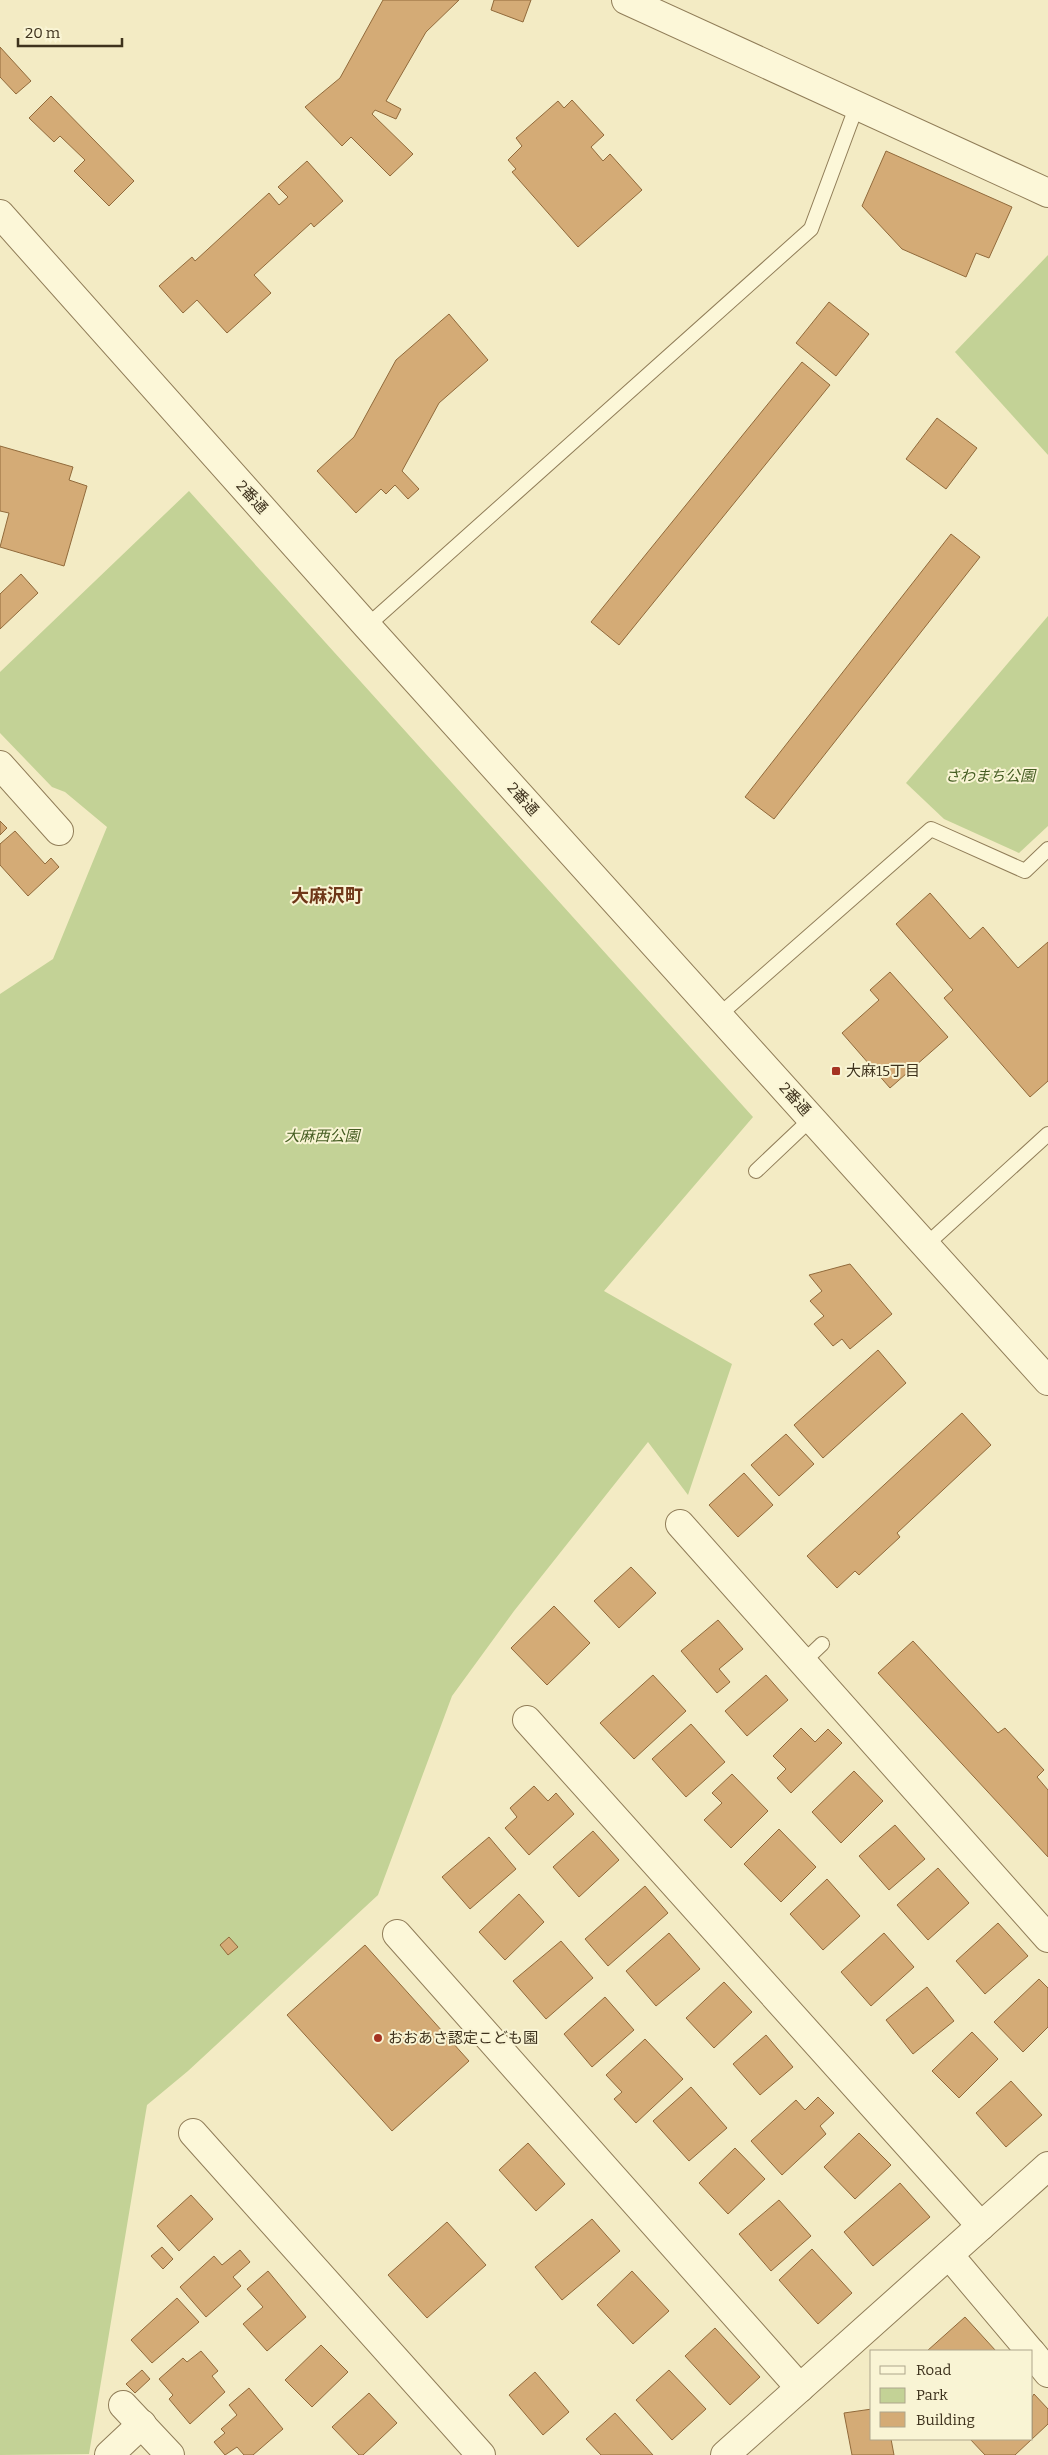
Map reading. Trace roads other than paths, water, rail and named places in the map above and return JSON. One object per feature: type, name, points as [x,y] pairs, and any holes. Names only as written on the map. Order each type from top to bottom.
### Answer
[{"type":"street","points":[[626,0],[1048,192]]},
{"type":"street","name":"2番通","points":[[0,214],[367,626],[718,1016],[927,1244],[1048,1381]]},
{"type":"street","points":[[0,764],[59,831]]},
{"type":"street","points":[[680,1524],[812,1653],[1048,1938]]},
{"type":"street","points":[[527,1720],[981,2226]]},
{"type":"street","points":[[397,1934],[800,2388]]},
{"type":"street","points":[[193,2133],[481,2455]]},
{"type":"street","points":[[725,2455],[1048,2166]]},
{"type":"street","points":[[949,2255],[1029,2350]]},
{"type":"street","points":[[1033,2354],[1048,2373]]},
{"type":"street","points":[[109,2455],[132,2415],[170,2455]]},
{"type":"lane","points":[[367,626],[811,229],[857,105]]},
{"type":"lane","points":[[718,1016],[931,829],[1025,871],[1048,849]]},
{"type":"lane","points":[[756,1171],[812,1118]]},
{"type":"lane","points":[[927,1244],[1048,1134]]},
{"type":"place","name":"大麻15丁目","points":[[836,1071]]},
{"type":"place","name":"おおあさ認定こども園","points":[[378,2038]]},
{"type":"district","name":"大麻沢町","points":[[327,896]]},
{"type":"park label","name":"さわまち公園","points":[[990,776]]},
{"type":"park label","name":"大麻西公園","points":[[322,1136]]}]
